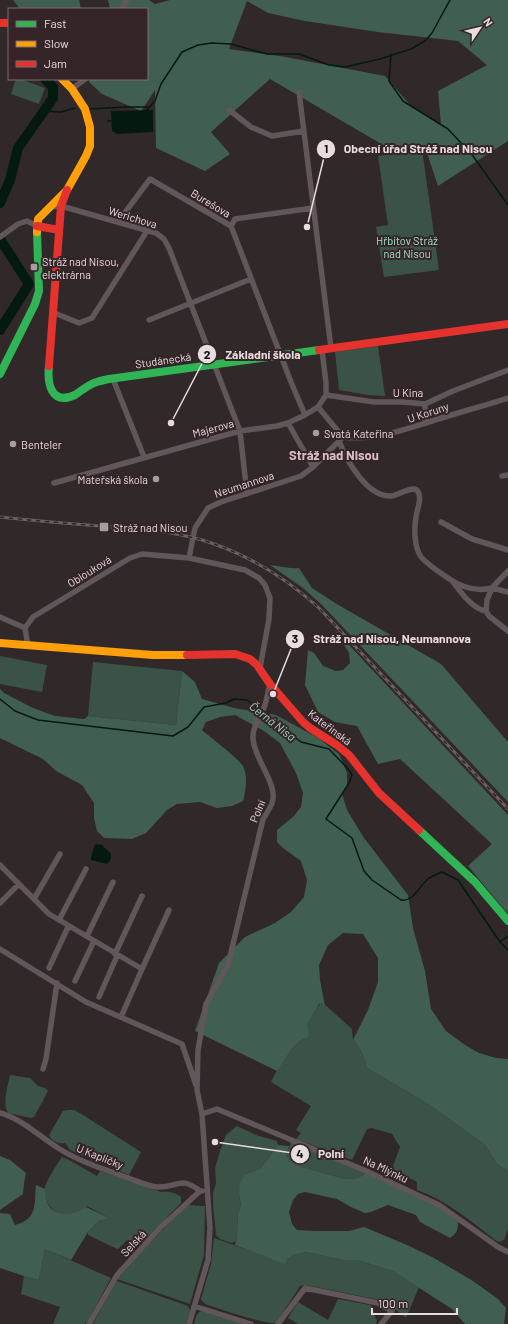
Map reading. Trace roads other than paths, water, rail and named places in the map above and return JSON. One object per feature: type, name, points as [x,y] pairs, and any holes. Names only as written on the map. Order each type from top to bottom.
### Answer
[{"type":"street","points":[[0,16],[5,23]]},
{"type":"street","points":[[0,374],[35,304],[39,291],[38,219],[67,190],[90,146],[90,127],[85,109],[72,89],[63,80]]},
{"type":"street","points":[[72,89],[84,80]]},
{"type":"street","points":[[299,92],[331,348]]},
{"type":"street","points":[[229,110],[251,127],[272,136],[304,131]]},
{"type":"street","name":"Burešova","points":[[118,222],[150,178],[231,226],[305,415]]},
{"type":"street","name":"Studánecká","points":[[67,190],[61,206],[48,373],[48,383],[52,392],[58,396],[67,397],[94,383],[113,379],[508,324]]},
{"type":"street","name":"Werichova","points":[[50,207],[61,206],[148,231],[164,239],[169,248],[240,431],[247,494]]},
{"type":"street","points":[[231,226],[235,219],[313,208]]},
{"type":"street","points":[[0,237],[18,224],[27,221],[37,226],[59,230]]},
{"type":"street","points":[[52,312],[79,323],[92,318],[148,231]]},
{"type":"street","points":[[149,320],[251,280]]},
{"type":"street","points":[[322,350],[326,395],[318,407],[341,439],[348,462],[368,486],[386,496],[391,496],[412,489],[419,492],[420,498],[415,521],[418,550],[422,557],[451,580],[475,606],[480,610],[486,611]]},
{"type":"street","name":"U Kina","points":[[326,395],[374,402],[425,404],[453,391],[508,370]]},
{"type":"street","points":[[113,379],[144,457]]},
{"type":"street","name":"U Koruny","points":[[341,439],[377,436],[412,428],[508,398]]},
{"type":"street","points":[[425,404],[425,423]]},
{"type":"street","name":"Majerova","points":[[54,483],[240,431],[288,423],[318,407]]},
{"type":"street","points":[[288,423],[313,466]]},
{"type":"street","name":"Neumannova","points":[[189,558],[195,528],[208,508],[221,502],[301,476],[341,439]]},
{"type":"street","points":[[441,522],[472,539],[508,550]]},
{"type":"street","name":"Oblouková","points":[[26,628],[34,617],[130,558],[142,554],[189,558]]},
{"type":"street","points":[[189,558],[245,570],[259,578],[265,585],[270,598],[269,619],[260,668]]},
{"type":"street","points":[[508,570],[492,588],[487,600],[486,611],[489,616],[508,631]]},
{"type":"street","points":[[451,580],[473,589],[485,590],[492,588],[508,592]]},
{"type":"street","points":[[0,617],[26,628],[28,646]]},
{"type":"street","name":"Kateřinská","points":[[0,643],[153,655],[234,654],[250,659],[260,668],[270,684],[303,722],[349,755],[379,793],[475,882],[508,921]]},
{"type":"street","name":"Polní","points":[[189,1324],[208,1260],[210,1228],[206,1190],[206,1164],[202,1114],[197,1090],[198,1050],[206,1004],[228,965],[263,819],[273,798],[270,781],[260,763],[253,740],[254,728],[265,706],[270,684]]},
{"type":"street","points":[[34,899],[60,854]]},
{"type":"street","points":[[0,865],[49,914],[68,927],[87,936],[116,955],[142,969]]},
{"type":"street","points":[[59,920],[86,870]]},
{"type":"street","points":[[87,936],[113,882]]},
{"type":"street","points":[[0,903],[19,884]]},
{"type":"street","points":[[99,997],[142,896]]},
{"type":"street","points":[[121,1017],[169,910]]},
{"type":"street","points":[[50,968],[68,927]]},
{"type":"street","points":[[75,981],[94,941]]},
{"type":"street","points":[[0,949],[86,1002],[182,1044],[197,1090]]},
{"type":"street","points":[[43,1069],[46,1059],[57,983]]},
{"type":"street","name":"Na Mlýnku","points":[[202,1114],[217,1108],[364,1170],[439,1205],[498,1247],[508,1252]]},
{"type":"street","name":"U Kapličky","points":[[0,1113],[18,1122],[58,1148],[99,1167],[151,1186],[164,1186],[184,1182],[190,1183],[200,1191]]},
{"type":"street","points":[[200,1191],[206,1190]]},
{"type":"street","name":"Selská","points":[[89,1324],[117,1275],[151,1238],[200,1191]]},
{"type":"street","points":[[278,1324],[305,1288],[378,1303],[392,1311],[381,1324]]},
{"type":"street","points":[[194,1306],[250,1324]]},
{"type":"waterway","points":[[146,111],[155,101],[161,84],[182,52],[198,45],[212,43],[231,44],[267,54],[299,54],[329,65],[345,67],[380,59],[411,49],[425,41],[432,33],[450,0]]},
{"type":"waterway","points":[[391,54],[389,81],[403,101],[448,129],[473,156],[508,205]]},
{"type":"waterway","points":[[0,203],[10,180],[18,148],[53,98],[53,87],[46,80]]},
{"type":"waterway","points":[[88,109],[150,107]]},
{"type":"waterway","points":[[44,111],[61,112],[75,108]]},
{"type":"waterway","points":[[108,121],[113,121]]},
{"type":"waterway","points":[[0,239],[29,284],[0,330]]},
{"type":"waterway","name":"Černá Nisa","points":[[0,699],[15,711],[38,720],[173,736],[188,727],[204,707],[226,703],[234,699],[247,700],[260,710]]},
{"type":"waterway","name":"Černá Nisa","points":[[263,713],[301,742],[329,749],[349,770],[352,775],[349,783],[326,819],[352,838],[364,871],[372,880],[401,900],[409,899],[428,879],[442,872],[458,880],[500,942],[508,950]]},
{"type":"waterway","points":[[500,942],[508,936]]},
{"type":"railway","points":[[0,517],[138,529],[176,534],[214,544],[257,563],[283,579],[319,608],[508,809]]},
{"type":"place","name":"Obecní úřad Stráž nad Nisou","points":[[307,227]]},
{"type":"place","name":"Stráž nad Nisou, elektrárna","points":[[34,267]]},
{"type":"place","name":"Základní škola","points":[[171,423]]},
{"type":"place","name":"Svatá Kateřina","points":[[316,433]]},
{"type":"place","name":"Benteler","points":[[13,444]]},
{"type":"place","name":"Mateřská škola","points":[[156,479]]},
{"type":"place","name":"Stráž nad Nisou","points":[[104,527]]},
{"type":"place","name":"Stráž nad Nisou, Neumannova","points":[[273,694]]},
{"type":"place","name":"Polní","points":[[215,1142]]},
{"type":"district","name":"Stráž nad Nisou","points":[[334,455]]},
{"type":"park label","name":"Hřbitov Stráž nad Nisou","points":[[407,246]]}]
